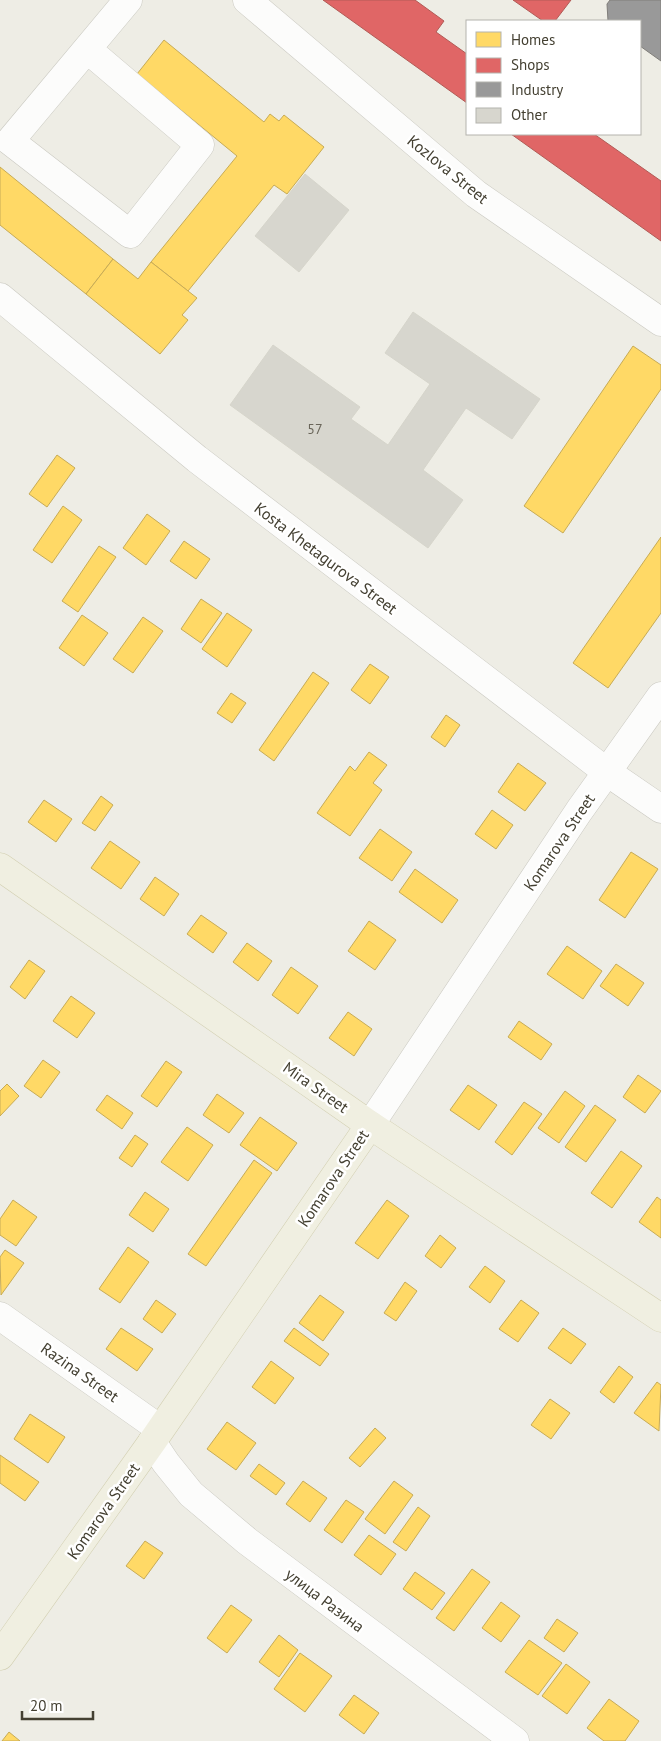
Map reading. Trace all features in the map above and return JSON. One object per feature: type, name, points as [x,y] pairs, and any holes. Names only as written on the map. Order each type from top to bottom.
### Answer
[{"type":"main road","name":"Mira Street","points":[[0,867],[370,1125],[661,1318]]},
{"type":"main road","name":"Komarova Street","points":[[0,1656],[156,1435],[370,1125]]},
{"type":"street","points":[[87,49],[200,145],[130,234],[10,142],[87,49],[128,0]]},
{"type":"street","name":"Kozlova Street","points":[[247,0],[476,194],[661,322]]},
{"type":"street","name":"Kosta Khetagurova Street","points":[[0,296],[197,459],[607,772],[661,809]]},
{"type":"street","name":"Komarova Street","points":[[370,1125],[607,772],[661,696]]},
{"type":"street","name":"Razina Street","points":[[0,1316],[156,1435]]},
{"type":"street","name":"улица Разина","points":[[156,1435],[166,1463],[191,1494],[246,1541],[515,1741]]},
{"type":"building: Homes","points":[[164,40],[264,122],[270,114],[279,121],[284,115],[324,147],[287,194],[274,185],[188,291],[151,262],[237,156],[137,74]]},
{"type":"building: Homes","points":[[0,167],[113,259],[86,294],[0,225]]},
{"type":"building: Homes","points":[[113,259],[138,279],[151,262],[197,298],[182,315],[188,320],[160,354],[86,294]]},
{"type":"building: Homes","points":[[633,346],[661,365],[661,389],[563,533],[524,506]]},
{"type":"building: Homes","points":[[57,455],[75,468],[47,507],[29,494]]},
{"type":"building: Homes","points":[[63,506],[82,520],[52,563],[33,550]]},
{"type":"building: Homes","points":[[147,514],[170,531],[146,565],[123,548]]},
{"type":"building: Homes","points":[[661,537],[661,613],[608,688],[573,663]]},
{"type":"building: Homes","points":[[184,541],[210,559],[196,579],[170,561]]},
{"type":"building: Homes","points":[[99,546],[116,557],[78,612],[62,601]]},
{"type":"building: Homes","points":[[201,599],[222,613],[201,643],[181,629]]},
{"type":"building: Homes","points":[[227,613],[252,630],[227,667],[202,649]]},
{"type":"building: Homes","points":[[82,615],[108,633],[84,666],[59,648]]},
{"type":"building: Homes","points":[[143,617],[163,631],[133,673],[113,659]]},
{"type":"building: Homes","points":[[370,664],[389,677],[370,704],[351,690]]},
{"type":"building: Homes","points":[[313,672],[329,683],[274,761],[259,750]]},
{"type":"building: Homes","points":[[231,693],[246,703],[232,723],[217,713]]},
{"type":"building: Homes","points":[[446,715],[460,725],[445,747],[431,737]]},
{"type":"building: Homes","points":[[369,752],[387,765],[373,783],[382,790],[350,836],[317,813],[350,766],[355,771]]},
{"type":"building: Homes","points":[[518,763],[546,783],[525,811],[498,792]]},
{"type":"building: Homes","points":[[101,796],[113,805],[95,831],[82,823]]},
{"type":"building: Homes","points":[[44,800],[72,819],[56,842],[28,822]]},
{"type":"building: Homes","points":[[492,810],[513,825],[496,849],[475,834]]},
{"type":"building: Homes","points":[[380,829],[412,852],[392,881],[359,858]]},
{"type":"building: Homes","points":[[110,841],[140,862],[121,889],[91,868]]},
{"type":"building: Homes","points":[[631,852],[658,869],[625,918],[599,900]]},
{"type":"building: Homes","points":[[415,869],[458,900],[442,923],[399,892]]},
{"type":"building: Homes","points":[[155,877],[179,894],[164,916],[140,899]]},
{"type":"building: Homes","points":[[201,915],[227,933],[213,953],[187,934]]},
{"type":"building: Homes","points":[[369,921],[396,940],[375,970],[348,951]]},
{"type":"building: Homes","points":[[247,943],[272,961],[258,981],[233,962]]},
{"type":"building: Homes","points":[[567,946],[602,971],[583,999],[547,974]]},
{"type":"building: Homes","points":[[29,960],[45,971],[25,999],[10,987]]},
{"type":"building: Homes","points":[[616,964],[644,983],[628,1006],[600,986]]},
{"type":"building: Homes","points":[[291,967],[318,986],[298,1014],[272,995]]},
{"type":"building: Homes","points":[[71,996],[95,1013],[77,1038],[53,1021]]},
{"type":"building: Homes","points":[[348,1012],[372,1029],[354,1056],[329,1038]]},
{"type":"building: Homes","points":[[519,1021],[552,1044],[541,1060],[508,1037]]},
{"type":"building: Homes","points":[[43,1060],[60,1072],[41,1098],[24,1086]]},
{"type":"building: Homes","points":[[166,1061],[182,1072],[157,1107],[141,1096]]},
{"type":"building: Homes","points":[[638,1075],[661,1091],[645,1113],[623,1097]]},
{"type":"building: Homes","points":[[7,1084],[19,1096],[0,1116],[0,1091]]},
{"type":"building: Homes","points":[[468,1085],[497,1105],[479,1130],[450,1110]]},
{"type":"building: Homes","points":[[565,1091],[585,1106],[559,1143],[538,1128]]},
{"type":"building: Homes","points":[[217,1094],[244,1113],[229,1133],[203,1115]]},
{"type":"building: Homes","points":[[107,1095],[133,1113],[122,1129],[96,1110]]},
{"type":"building: Homes","points":[[524,1102],[542,1114],[512,1155],[495,1142]]},
{"type":"building: Homes","points":[[595,1105],[616,1120],[586,1162],[565,1147]]},
{"type":"building: Homes","points":[[260,1117],[297,1143],[277,1171],[240,1145]]},
{"type":"building: Homes","points":[[187,1127],[213,1145],[188,1181],[161,1162]]},
{"type":"building: Homes","points":[[135,1135],[148,1144],[132,1167],[119,1158]]},
{"type":"building: Homes","points":[[621,1151],[642,1166],[612,1208],[591,1193]]},
{"type":"building: Homes","points":[[254,1160],[272,1173],[206,1266],[188,1254]]},
{"type":"building: Homes","points":[[145,1192],[169,1209],[153,1232],[129,1215]]},
{"type":"building: Homes","points":[[657,1197],[661,1200],[661,1238],[639,1222]]},
{"type":"building: Homes","points":[[13,1200],[37,1217],[16,1246],[0,1235],[0,1219]]},
{"type":"building: Homes","points":[[387,1200],[409,1216],[378,1259],[355,1243]]},
{"type":"building: Homes","points":[[440,1235],[456,1248],[441,1268],[425,1256]]},
{"type":"building: Homes","points":[[128,1247],[149,1262],[120,1303],[99,1289]]},
{"type":"building: Homes","points":[[5,1250],[24,1263],[1,1295],[0,1257]]},
{"type":"building: Homes","points":[[485,1266],[505,1281],[490,1303],[469,1287]]},
{"type":"building: Homes","points":[[405,1282],[417,1291],[396,1321],[384,1313]]},
{"type":"building: Homes","points":[[320,1295],[344,1312],[323,1341],[299,1323]]},
{"type":"building: Homes","points":[[156,1300],[176,1314],[162,1333],[143,1319]]},
{"type":"building: Homes","points":[[521,1300],[539,1313],[518,1342],[499,1329]]},
{"type":"building: Homes","points":[[121,1328],[153,1349],[137,1371],[106,1349]]},
{"type":"building: Homes","points":[[294,1328],[329,1354],[320,1366],[284,1341]]},
{"type":"building: Homes","points":[[563,1328],[586,1344],[571,1364],[548,1348]]},
{"type":"building: Homes","points":[[271,1361],[294,1378],[275,1404],[252,1387]]},
{"type":"building: Homes","points":[[619,1366],[633,1377],[614,1403],[600,1392]]},
{"type":"building: Homes","points":[[657,1382],[661,1385],[659,1431],[634,1413]]},
{"type":"building: Homes","points":[[550,1399],[570,1413],[551,1439],[531,1425]]},
{"type":"building: Homes","points":[[30,1414],[65,1437],[48,1463],[14,1439]]},
{"type":"building: Homes","points":[[227,1422],[256,1443],[236,1470],[207,1449]]},
{"type":"building: Homes","points":[[375,1428],[386,1438],[360,1467],[349,1458]]},
{"type":"building: Homes","points":[[0,1455],[39,1482],[25,1501],[0,1483]]},
{"type":"building: Homes","points":[[259,1464],[285,1483],[276,1495],[250,1476]]},
{"type":"building: Homes","points":[[303,1481],[327,1498],[310,1522],[286,1504]]},
{"type":"building: Homes","points":[[394,1481],[413,1495],[385,1534],[365,1519]]},
{"type":"building: Homes","points":[[346,1500],[364,1512],[342,1543],[324,1530]]},
{"type":"building: Homes","points":[[418,1507],[430,1516],[406,1551],[393,1542]]},
{"type":"building: Homes","points":[[369,1535],[396,1554],[381,1575],[354,1555]]},
{"type":"building: Homes","points":[[145,1541],[163,1553],[144,1579],[126,1566]]},
{"type":"building: Homes","points":[[472,1569],[490,1582],[454,1631],[436,1618]]},
{"type":"building: Homes","points":[[415,1572],[445,1593],[432,1610],[403,1589]]},
{"type":"building: Homes","points":[[501,1602],[520,1616],[501,1642],[482,1628]]},
{"type":"building: Homes","points":[[231,1605],[252,1620],[227,1653],[207,1638]]},
{"type":"building: Homes","points":[[557,1619],[578,1633],[564,1652],[544,1638]]},
{"type":"building: Homes","points":[[279,1635],[298,1650],[279,1677],[259,1662]]},
{"type":"building: Homes","points":[[529,1640],[562,1663],[538,1695],[505,1672]]},
{"type":"building: Homes","points":[[300,1653],[332,1676],[305,1712],[274,1689]]},
{"type":"building: Homes","points":[[566,1664],[590,1682],[567,1714],[542,1696]]},
{"type":"building: Homes","points":[[354,1695],[379,1713],[364,1734],[339,1715]]},
{"type":"building: Homes","points":[[609,1699],[639,1721],[625,1741],[604,1741],[587,1728]]},
{"type":"building: Homes","points":[[9,1732],[20,1741],[2,1741]]},
{"type":"building: Shops","points":[[323,0],[415,0],[444,21],[436,32],[466,53],[466,102]]},
{"type":"building: Shops","points":[[513,0],[571,0],[556,20],[542,20]]},
{"type":"building: Shops","points":[[512,135],[595,135],[661,181],[661,241]]},
{"type":"building: Industry","points":[[610,0],[661,0],[661,61],[641,47],[641,20],[608,20],[607,4]]},
{"type":"building: Other","points":[[305,174],[349,210],[299,272],[255,236]]},
{"type":"building: Other","points":[[413,312],[540,399],[512,439],[466,408],[423,470],[463,500],[428,548],[230,405],[273,345],[360,407],[351,419],[388,445],[430,384],[385,353]]}]
